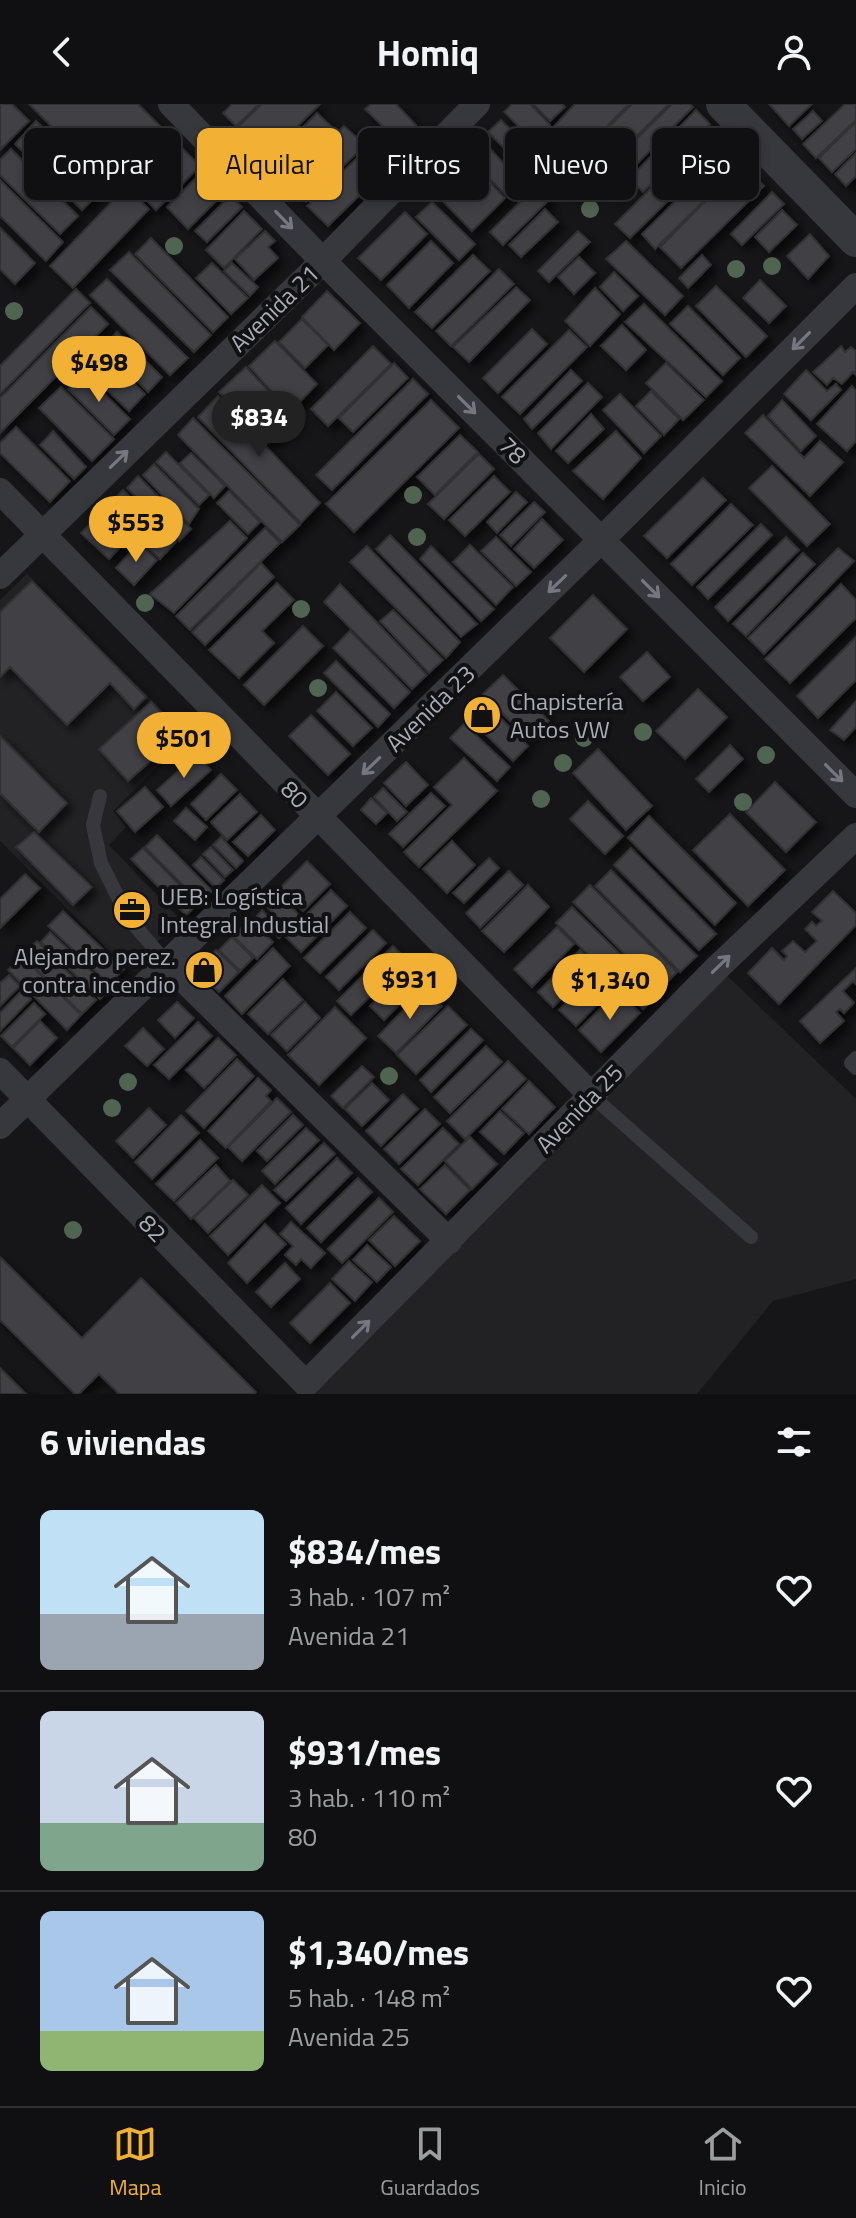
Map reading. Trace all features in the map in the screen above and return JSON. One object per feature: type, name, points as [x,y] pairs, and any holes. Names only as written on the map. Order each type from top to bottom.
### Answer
[{"type":"street","name":"78","points":[[171,104],[323,261],[856,795]]},
{"type":"street","name":"Avenida 21","points":[[0,576],[323,261],[477,104]]},
{"type":"street","points":[[723,104],[856,240]]},
{"type":"street","name":"Avenida 23","points":[[0,1126],[602,540],[856,286]]},
{"type":"street","name":"80","points":[[0,491],[592,1096]]},
{"type":"street","name":"Avenida 25","points":[[306,1384],[718,967],[856,836]]},
{"type":"street","points":[[167,963],[449,1241]]},
{"type":"street","name":"82","points":[[0,1071],[306,1384]]},
{"type":"lane","points":[[100,796],[93,825],[101,863],[129,919],[167,963]]},
{"type":"lane","points":[[856,1058],[851,1063],[856,1068]]},
{"type":"lane","points":[[592,1096],[751,1237]]},
{"type":"shaded area","points":[[27,574],[188,736],[113,811],[126,827],[109,845],[182,921],[126,968],[0,841],[0,600]]},
{"type":"shaded area","points":[[718,967],[856,1099],[856,1279],[773,1301],[697,1394],[297,1394]]},
{"type":"building","points":[[0,104],[12,104],[29,121],[0,150]]},
{"type":"building","points":[[29,104],[138,104],[162,128],[53,128]]},
{"type":"building","points":[[232,104],[259,104],[236,126],[223,113]]},
{"type":"building","points":[[262,104],[320,104],[296,128],[237,128]]},
{"type":"building","points":[[371,104],[396,104],[416,125],[413,128],[385,128],[365,109]]},
{"type":"building","points":[[512,104],[530,104],[550,125],[547,128],[521,128],[504,112]]},
{"type":"building","points":[[533,104],[562,104],[565,107],[550,121]]},
{"type":"building","points":[[575,104],[629,104],[605,128],[552,128]]},
{"type":"building","points":[[632,104],[669,104],[636,137],[636,128],[608,128]]},
{"type":"building","points":[[672,104],[690,104],[693,107],[672,128],[652,128],[652,148],[636,165],[636,140]]},
{"type":"building","points":[[769,104],[812,104],[789,126]]},
{"type":"building","points":[[845,104],[856,104],[856,120],[816,158],[803,144]]},
{"type":"building","points":[[696,110],[710,124],[706,128],[679,128]]},
{"type":"building","points":[[813,111],[822,121],[802,139],[793,129]]},
{"type":"building","points":[[317,113],[333,128],[302,128]]},
{"type":"building","points":[[501,120],[509,128],[505,128],[505,149],[489,133]]},
{"type":"building","points":[[36,121],[43,128],[30,128]]},
{"type":"building","points":[[856,122],[856,149],[832,172],[819,158]]},
{"type":"building","points":[[344,126],[358,139],[358,152],[342,167]]},
{"type":"building","points":[[24,134],[24,153],[15,144]]},
{"type":"building","points":[[181,147],[197,163],[197,169],[181,185]]},
{"type":"building","points":[[489,148],[505,165],[505,194],[489,178]]},
{"type":"building","points":[[11,149],[24,162],[24,199],[0,175],[0,160]]},
{"type":"building","points":[[856,153],[856,176],[846,186],[835,174]]},
{"type":"building","points":[[652,155],[652,183],[643,192],[636,184],[636,172]]},
{"type":"building","points":[[358,157],[358,197],[328,226],[307,206],[313,200],[342,200],[342,172]]},
{"type":"building","points":[[197,177],[197,200],[217,200],[188,229],[167,207],[174,200],[181,200],[181,193]]},
{"type":"building","points":[[0,180],[63,242],[46,261],[0,216]]},
{"type":"building","points":[[489,182],[505,198],[472,231],[442,200],[489,200]]},
{"type":"building","points":[[652,187],[652,200],[669,200],[630,238],[615,224]]},
{"type":"building","points":[[772,192],[784,204],[742,245],[731,234]]},
{"type":"building","points":[[25,200],[62,200],[78,216],[60,234]]},
{"type":"building","points":[[72,200],[92,200],[82,210]]},
{"type":"building","points":[[113,200],[140,200],[149,209],[73,288],[50,266]]},
{"type":"building","points":[[146,200],[166,200],[156,210]]},
{"type":"building","points":[[226,200],[234,200],[242,207],[207,242],[195,231]]},
{"type":"building","points":[[522,200],[549,200],[503,245],[490,232]]},
{"type":"building","points":[[676,200],[705,200],[655,249],[642,234]]},
{"type":"building","points":[[706,200],[750,200],[681,268],[660,247]]},
{"type":"building","points":[[432,202],[475,244],[459,260],[416,217]]},
{"type":"building","points":[[545,209],[558,222],[521,257],[509,245]]},
{"type":"building","points":[[782,210],[797,225],[769,252],[755,237]]},
{"type":"building","points":[[244,211],[262,229],[224,268],[206,250]]},
{"type":"building","points":[[405,212],[427,234],[381,280],[358,258]]},
{"type":"building","points":[[0,228],[35,263],[15,284],[0,269]]},
{"type":"building","points":[[265,231],[275,241],[268,247],[278,258],[254,280],[235,259]]},
{"type":"building","points":[[578,231],[590,242],[549,282],[538,271]]},
{"type":"building","points":[[810,234],[829,256],[808,279],[787,256]]},
{"type":"building","points":[[151,238],[228,317],[213,332],[135,254]]},
{"type":"building","points":[[431,241],[453,263],[409,308],[387,285]]},
{"type":"building","points":[[626,241],[683,296],[665,315],[606,259]]},
{"type":"building","points":[[129,252],[211,335],[194,352],[110,270]]},
{"type":"building","points":[[473,255],[490,271],[432,328],[415,312]]},
{"type":"building","points":[[702,255],[711,265],[688,288],[679,278]]},
{"type":"building","points":[[579,257],[595,273],[574,294],[558,277]]},
{"type":"building","points":[[212,263],[248,298],[231,314],[196,278]]},
{"type":"building","points":[[232,263],[258,287],[250,296],[224,271]]},
{"type":"building","points":[[499,269],[514,284],[451,346],[436,331]]},
{"type":"building","points":[[614,272],[638,296],[623,311],[600,287]]},
{"type":"building","points":[[107,279],[188,358],[170,375],[90,295]]},
{"type":"building","points":[[760,280],[786,306],[769,323],[743,298]]},
{"type":"building","points":[[716,286],[767,336],[746,357],[696,306]]},
{"type":"building","points":[[516,287],[530,300],[469,362],[453,347]]},
{"type":"building","points":[[595,288],[620,314],[590,346],[565,321]]},
{"type":"building","points":[[76,289],[90,303],[0,394],[0,366]]},
{"type":"building","points":[[327,291],[360,323],[334,350],[302,317]]},
{"type":"building","points":[[644,304],[722,381],[706,397],[625,322]]},
{"type":"building","points":[[688,306],[740,358],[723,375],[670,324]]},
{"type":"building","points":[[91,307],[108,324],[0,433],[0,398]]},
{"type":"building","points":[[302,319],[328,345],[305,368],[279,342]]},
{"type":"building","points":[[622,325],[646,350],[626,370],[601,346]]},
{"type":"building","points":[[532,329],[547,344],[498,393],[483,378]]},
{"type":"building","points":[[569,330],[587,347],[520,414],[502,397]]},
{"type":"building","points":[[117,332],[162,377],[148,392],[103,347]]},
{"type":"building","points":[[275,341],[317,384],[290,412],[249,366]]},
{"type":"building","points":[[373,346],[391,364],[328,426],[311,409]]},
{"type":"building","points":[[841,346],[845,352],[851,347],[856,351],[856,375],[853,372],[842,384],[833,378],[827,385],[813,372]]},
{"type":"building","points":[[102,352],[145,394],[129,411],[85,369]]},
{"type":"building","points":[[394,363],[408,378],[353,432],[339,418]]},
{"type":"building","points":[[666,363],[704,400],[683,420],[646,383]]},
{"type":"building","points":[[246,367],[293,418],[269,442],[219,392]]},
{"type":"building","points":[[571,370],[582,381],[532,429],[524,419]]},
{"type":"building","points":[[806,370],[827,391],[836,384],[841,390],[811,420],[784,394]]},
{"type":"building","points":[[84,374],[130,419],[114,435],[68,389]]},
{"type":"building","points":[[413,379],[428,394],[332,490],[316,475]]},
{"type":"building","points":[[588,383],[602,397],[551,449],[538,433]]},
{"type":"building","points":[[852,386],[856,391],[856,441],[847,451],[817,424]]},
{"type":"building","points":[[61,387],[114,439],[92,461],[39,408]]},
{"type":"building","points":[[651,391],[679,419],[664,435],[636,406]]},
{"type":"building","points":[[620,394],[661,436],[644,453],[603,410]]},
{"type":"building","points":[[218,396],[320,503],[301,523],[198,417]]},
{"type":"building","points":[[431,400],[459,428],[354,532],[326,504]]},
{"type":"building","points":[[782,400],[816,436],[801,451],[768,416]]},
{"type":"building","points":[[591,414],[604,429],[568,463],[556,451]]},
{"type":"building","points":[[763,415],[804,458],[820,441],[843,462],[810,496],[745,433]]},
{"type":"building","points":[[193,418],[300,525],[282,542],[178,435]]},
{"type":"building","points":[[16,427],[70,481],[50,502],[0,453],[0,443]]},
{"type":"building","points":[[53,431],[86,467],[74,479],[40,445]]},
{"type":"building","points":[[616,431],[641,458],[603,499],[573,471]]},
{"type":"building","points":[[460,435],[478,452],[435,495],[417,477]]},
{"type":"building","points":[[166,452],[209,495],[199,505],[156,462]]},
{"type":"building","points":[[191,453],[225,486],[214,498],[180,463]]},
{"type":"building","points":[[479,454],[494,469],[444,519],[428,504]]},
{"type":"building","points":[[154,464],[199,509],[189,524],[143,475]]},
{"type":"building","points":[[772,466],[830,524],[807,546],[749,488]]},
{"type":"building","points":[[138,476],[191,529],[179,541],[127,488]]},
{"type":"building","points":[[494,476],[510,492],[465,536],[449,520]]},
{"type":"building","points":[[703,478],[726,500],[667,558],[644,536]]},
{"type":"building","points":[[123,490],[176,542],[160,559],[133,534],[109,559],[81,533]]},
{"type":"building","points":[[229,491],[260,522],[248,534],[217,503]]},
{"type":"building","points":[[516,492],[527,502],[497,533],[487,522]]},
{"type":"building","points":[[534,502],[545,512],[511,546],[500,535]]},
{"type":"building","points":[[731,504],[753,525],[692,585],[671,564]]},
{"type":"building","points":[[542,519],[563,540],[534,568],[514,549]]},
{"type":"building","points":[[230,521],[247,538],[174,613],[150,594]]},
{"type":"building","points":[[761,524],[772,535],[708,599],[697,587]]},
{"type":"building","points":[[265,528],[280,543],[190,630],[176,616]]},
{"type":"building","points":[[390,535],[477,624],[461,637],[376,549]]},
{"type":"building","points":[[496,537],[531,572],[516,586],[481,551]]},
{"type":"building","points":[[786,537],[799,550],[728,621],[715,607]]},
{"type":"building","points":[[139,543],[157,560],[134,585],[116,568]]},
{"type":"building","points":[[470,545],[513,587],[496,605],[453,562]]},
{"type":"building","points":[[367,546],[460,642],[446,658],[350,562]]},
{"type":"building","points":[[431,546],[494,609],[481,621],[420,559]]},
{"type":"building","points":[[838,548],[854,561],[764,654],[748,638]]},
{"type":"building","points":[[803,553],[815,564],[746,636],[733,624]]},
{"type":"building","points":[[261,563],[274,577],[205,645],[192,632]]},
{"type":"building","points":[[32,581],[146,697],[134,709],[110,683],[67,725],[10,667],[0,677],[0,612]]},
{"type":"building","points":[[277,583],[294,600],[262,631],[274,643],[239,678],[209,650]]},
{"type":"building","points":[[340,584],[427,675],[412,689],[324,602]]},
{"type":"building","points":[[841,584],[856,600],[856,618],[790,683],[765,659]]},
{"type":"building","points":[[593,595],[627,629],[584,672],[550,638]]},
{"type":"building","points":[[393,610],[443,660],[429,673],[380,621]]},
{"type":"building","points":[[303,626],[323,646],[264,705],[244,685]]},
{"type":"building","points":[[350,631],[410,692],[394,708],[333,648]]},
{"type":"building","points":[[856,637],[856,680],[818,718],[797,696]]},
{"type":"building","points":[[647,652],[670,677],[643,701],[620,677]]},
{"type":"building","points":[[336,661],[390,714],[378,727],[324,673]]},
{"type":"building","points":[[503,675],[549,721],[529,740],[483,694]]},
{"type":"building","points":[[698,689],[727,717],[685,759],[656,731]]},
{"type":"building","points":[[336,692],[372,728],[353,746],[317,711]]},
{"type":"building","points":[[482,699],[528,746],[513,761],[466,715]]},
{"type":"building","points":[[856,701],[856,727],[844,740],[830,730]]},
{"type":"building","points":[[151,702],[181,734],[128,781],[99,749]]},
{"type":"building","points":[[311,715],[350,754],[328,775],[289,736]]},
{"type":"building","points":[[464,724],[510,767],[497,781],[450,738]]},
{"type":"building","points":[[0,736],[67,803],[39,832],[0,793]]},
{"type":"building","points":[[730,745],[743,759],[709,792],[696,779]]},
{"type":"building","points":[[598,749],[652,806],[626,830],[573,773]]},
{"type":"building","points":[[197,754],[211,770],[171,806],[157,790]]},
{"type":"building","points":[[464,758],[497,791],[419,867],[404,852],[452,805],[434,787]]},
{"type":"building","points":[[406,762],[428,785],[406,806],[384,783]]},
{"type":"building","points":[[221,774],[237,790],[206,820],[191,804]]},
{"type":"building","points":[[775,782],[816,822],[786,852],[746,812]]},
{"type":"building","points":[[145,787],[163,807],[135,832],[117,811]]},
{"type":"building","points":[[383,788],[407,812],[397,821],[374,797]]},
{"type":"building","points":[[431,793],[445,806],[403,847],[389,834]]},
{"type":"building","points":[[240,794],[257,812],[227,840],[211,822]]},
{"type":"building","points":[[371,798],[387,813],[376,824],[361,810]]},
{"type":"building","points":[[588,801],[623,836],[605,854],[570,819]]},
{"type":"building","points":[[186,808],[207,827],[195,840],[174,821]]},
{"type":"building","points":[[730,814],[785,870],[748,906],[693,850]]},
{"type":"building","points":[[261,815],[275,830],[248,856],[233,842]]},
{"type":"building","points":[[649,816],[736,903],[715,925],[628,838]]},
{"type":"building","points":[[34,832],[92,887],[73,905],[16,847]]},
{"type":"building","points":[[157,835],[212,891],[200,902],[145,847]]},
{"type":"building","points":[[221,837],[243,861],[236,868],[213,845]]},
{"type":"building","points":[[452,841],[475,865],[447,893],[423,869]]},
{"type":"building","points":[[211,847],[233,870],[225,877],[203,854]]},
{"type":"building","points":[[143,848],[198,904],[186,915],[131,859]]},
{"type":"building","points":[[631,848],[716,934],[699,950],[614,865]]},
{"type":"building","points":[[201,857],[224,880],[216,888],[193,865]]},
{"type":"building","points":[[489,858],[499,868],[464,903],[453,893]]},
{"type":"building","points":[[307,861],[330,884],[303,911],[280,888]]},
{"type":"building","points":[[611,870],[697,956],[680,972],[595,886]]},
{"type":"building","points":[[509,871],[523,885],[480,928],[466,913]]},
{"type":"building","points":[[25,874],[40,888],[0,928],[0,899]]},
{"type":"building","points":[[528,885],[549,907],[504,952],[482,931]]},
{"type":"building","points":[[590,885],[677,972],[660,990],[573,902]]},
{"type":"building","points":[[331,890],[347,906],[301,952],[285,936]]},
{"type":"building","points":[[276,891],[301,917],[279,938],[257,916],[262,910],[272,920],[276,916],[263,903]]},
{"type":"building","points":[[833,891],[856,913],[856,925],[779,1004],[748,973],[772,948],[784,960],[787,956],[782,951],[793,941],[805,952],[817,941],[805,929],[812,922],[816,926],[822,921],[812,912]]},
{"type":"building","points":[[572,907],[660,993],[643,1009],[556,923]]},
{"type":"building","points":[[63,911],[124,969],[109,984],[48,926]]},
{"type":"building","points":[[350,912],[366,928],[320,973],[304,958]]},
{"type":"building","points":[[250,919],[273,942],[257,959],[233,936]]},
{"type":"building","points":[[557,927],[574,944],[532,987],[514,969]]},
{"type":"building","points":[[373,930],[386,943],[339,990],[326,977]]},
{"type":"building","points":[[50,932],[110,989],[100,999],[41,942]]},
{"type":"building","points":[[232,937],[253,958],[240,971],[219,950]]},
{"type":"building","points":[[37,941],[96,1000],[82,1014],[22,955]]},
{"type":"building","points":[[393,946],[407,960],[351,1015],[337,1001]]},
{"type":"building","points":[[273,948],[290,966],[242,1014],[225,996]]},
{"type":"building","points":[[216,950],[239,972],[219,992],[196,970]]},
{"type":"building","points":[[580,950],[595,965],[553,1007],[538,992]]},
{"type":"building","points":[[22,956],[81,1015],[67,1030],[8,970]]},
{"type":"building","points":[[856,968],[856,984],[853,981],[843,991],[854,1003],[844,1013],[840,1009],[836,1012],[844,1021],[820,1043],[800,1021]]},
{"type":"building","points":[[406,970],[420,984],[384,1020],[370,1006]]},
{"type":"building","points":[[598,971],[615,987],[576,1026],[559,1010]]},
{"type":"building","points":[[9,975],[20,986],[0,1006],[0,983]]},
{"type":"building","points":[[283,979],[303,1000],[268,1034],[248,1014]]},
{"type":"building","points":[[424,989],[442,1006],[396,1053],[378,1036]]},
{"type":"building","points":[[22,990],[31,999],[0,1031],[0,1013]]},
{"type":"building","points":[[618,991],[640,1013],[601,1052],[579,1030]]},
{"type":"building","points":[[177,1002],[194,1018],[175,1038],[158,1020]]},
{"type":"building","points":[[305,1002],[320,1018],[287,1051],[271,1035]]},
{"type":"building","points":[[34,1003],[45,1014],[12,1047],[1,1036]]},
{"type":"building","points":[[448,1006],[467,1025],[416,1074],[397,1055]]},
{"type":"building","points":[[335,1007],[366,1038],[319,1085],[288,1055]]},
{"type":"building","points":[[40,1021],[57,1038],[30,1065],[13,1048]]},
{"type":"building","points":[[198,1022],[212,1036],[169,1079],[154,1065]]},
{"type":"building","points":[[143,1028],[164,1049],[147,1066],[125,1046]]},
{"type":"building","points":[[471,1029],[483,1040],[431,1092],[420,1080]]},
{"type":"building","points":[[218,1038],[236,1055],[204,1088],[186,1070]]},
{"type":"building","points":[[486,1046],[502,1062],[450,1113],[434,1097]]},
{"type":"building","points":[[237,1059],[254,1076],[204,1128],[186,1111]]},
{"type":"building","points":[[508,1061],[526,1079],[465,1139],[447,1121]]},
{"type":"building","points":[[362,1066],[374,1077],[343,1108],[331,1096]]},
{"type":"building","points":[[258,1078],[271,1090],[266,1096],[271,1101],[226,1148],[208,1131]]},
{"type":"building","points":[[529,1081],[555,1107],[529,1134],[502,1109]]},
{"type":"building","points":[[372,1083],[389,1100],[362,1126],[345,1109]]},
{"type":"building","points":[[403,1094],[418,1109],[381,1146],[366,1131]]},
{"type":"building","points":[[277,1098],[291,1112],[242,1161],[228,1147]]},
{"type":"building","points":[[149,1108],[166,1125],[133,1158],[116,1141]]},
{"type":"building","points":[[425,1109],[440,1124],[399,1164],[384,1149]]},
{"type":"building","points":[[500,1111],[524,1133],[504,1154],[480,1132]]},
{"type":"building","points":[[181,1115],[199,1133],[152,1179],[135,1162]]},
{"type":"building","points":[[293,1115],[303,1125],[267,1161],[257,1151]]},
{"type":"building","points":[[306,1128],[319,1140],[275,1184],[262,1171]]},
{"type":"building","points":[[443,1128],[459,1144],[418,1185],[401,1169]]},
{"type":"building","points":[[470,1137],[497,1164],[472,1189],[445,1161]]},
{"type":"building","points":[[200,1140],[218,1158],[174,1201],[156,1184]]},
{"type":"building","points":[[324,1143],[335,1154],[286,1201],[274,1190]]},
{"type":"building","points":[[337,1158],[352,1173],[301,1224],[286,1208]]},
{"type":"building","points":[[216,1165],[230,1181],[191,1219],[176,1203]]},
{"type":"building","points":[[445,1165],[470,1190],[446,1214],[420,1189]]},
{"type":"building","points":[[358,1178],[372,1192],[321,1242],[307,1228]]},
{"type":"building","points":[[233,1180],[248,1195],[208,1233],[194,1218]]},
{"type":"building","points":[[262,1185],[280,1203],[228,1255],[210,1236]]},
{"type":"building","points":[[379,1198],[393,1212],[342,1263],[328,1249]]},
{"type":"building","points":[[394,1216],[420,1241],[395,1266],[369,1240]]},
{"type":"building","points":[[291,1222],[325,1253],[311,1268],[301,1259],[296,1265],[285,1255],[293,1246],[280,1234]]},
{"type":"building","points":[[265,1224],[286,1244],[247,1283],[228,1263]]},
{"type":"building","points":[[367,1245],[391,1267],[377,1282],[353,1260]]},
{"type":"building","points":[[0,1257],[82,1338],[141,1278],[256,1392],[119,1394],[99,1374],[79,1394],[75,1394],[0,1320]]},
{"type":"building","points":[[349,1261],[372,1282],[355,1301],[332,1279]]},
{"type":"building","points":[[285,1263],[300,1279],[271,1307],[256,1292]]},
{"type":"building","points":[[330,1283],[350,1303],[310,1343],[290,1323]]},
{"type":"building","points":[[0,1368],[26,1394],[0,1394]]},
{"type":"place","name":"Chapistería Autos VW","points":[[482,715]]},
{"type":"place","name":"UEB: Logística Integral Industial","points":[[132,910]]},
{"type":"place","name":"Alejandro perez. contra incendio","points":[[204,970]]}]
